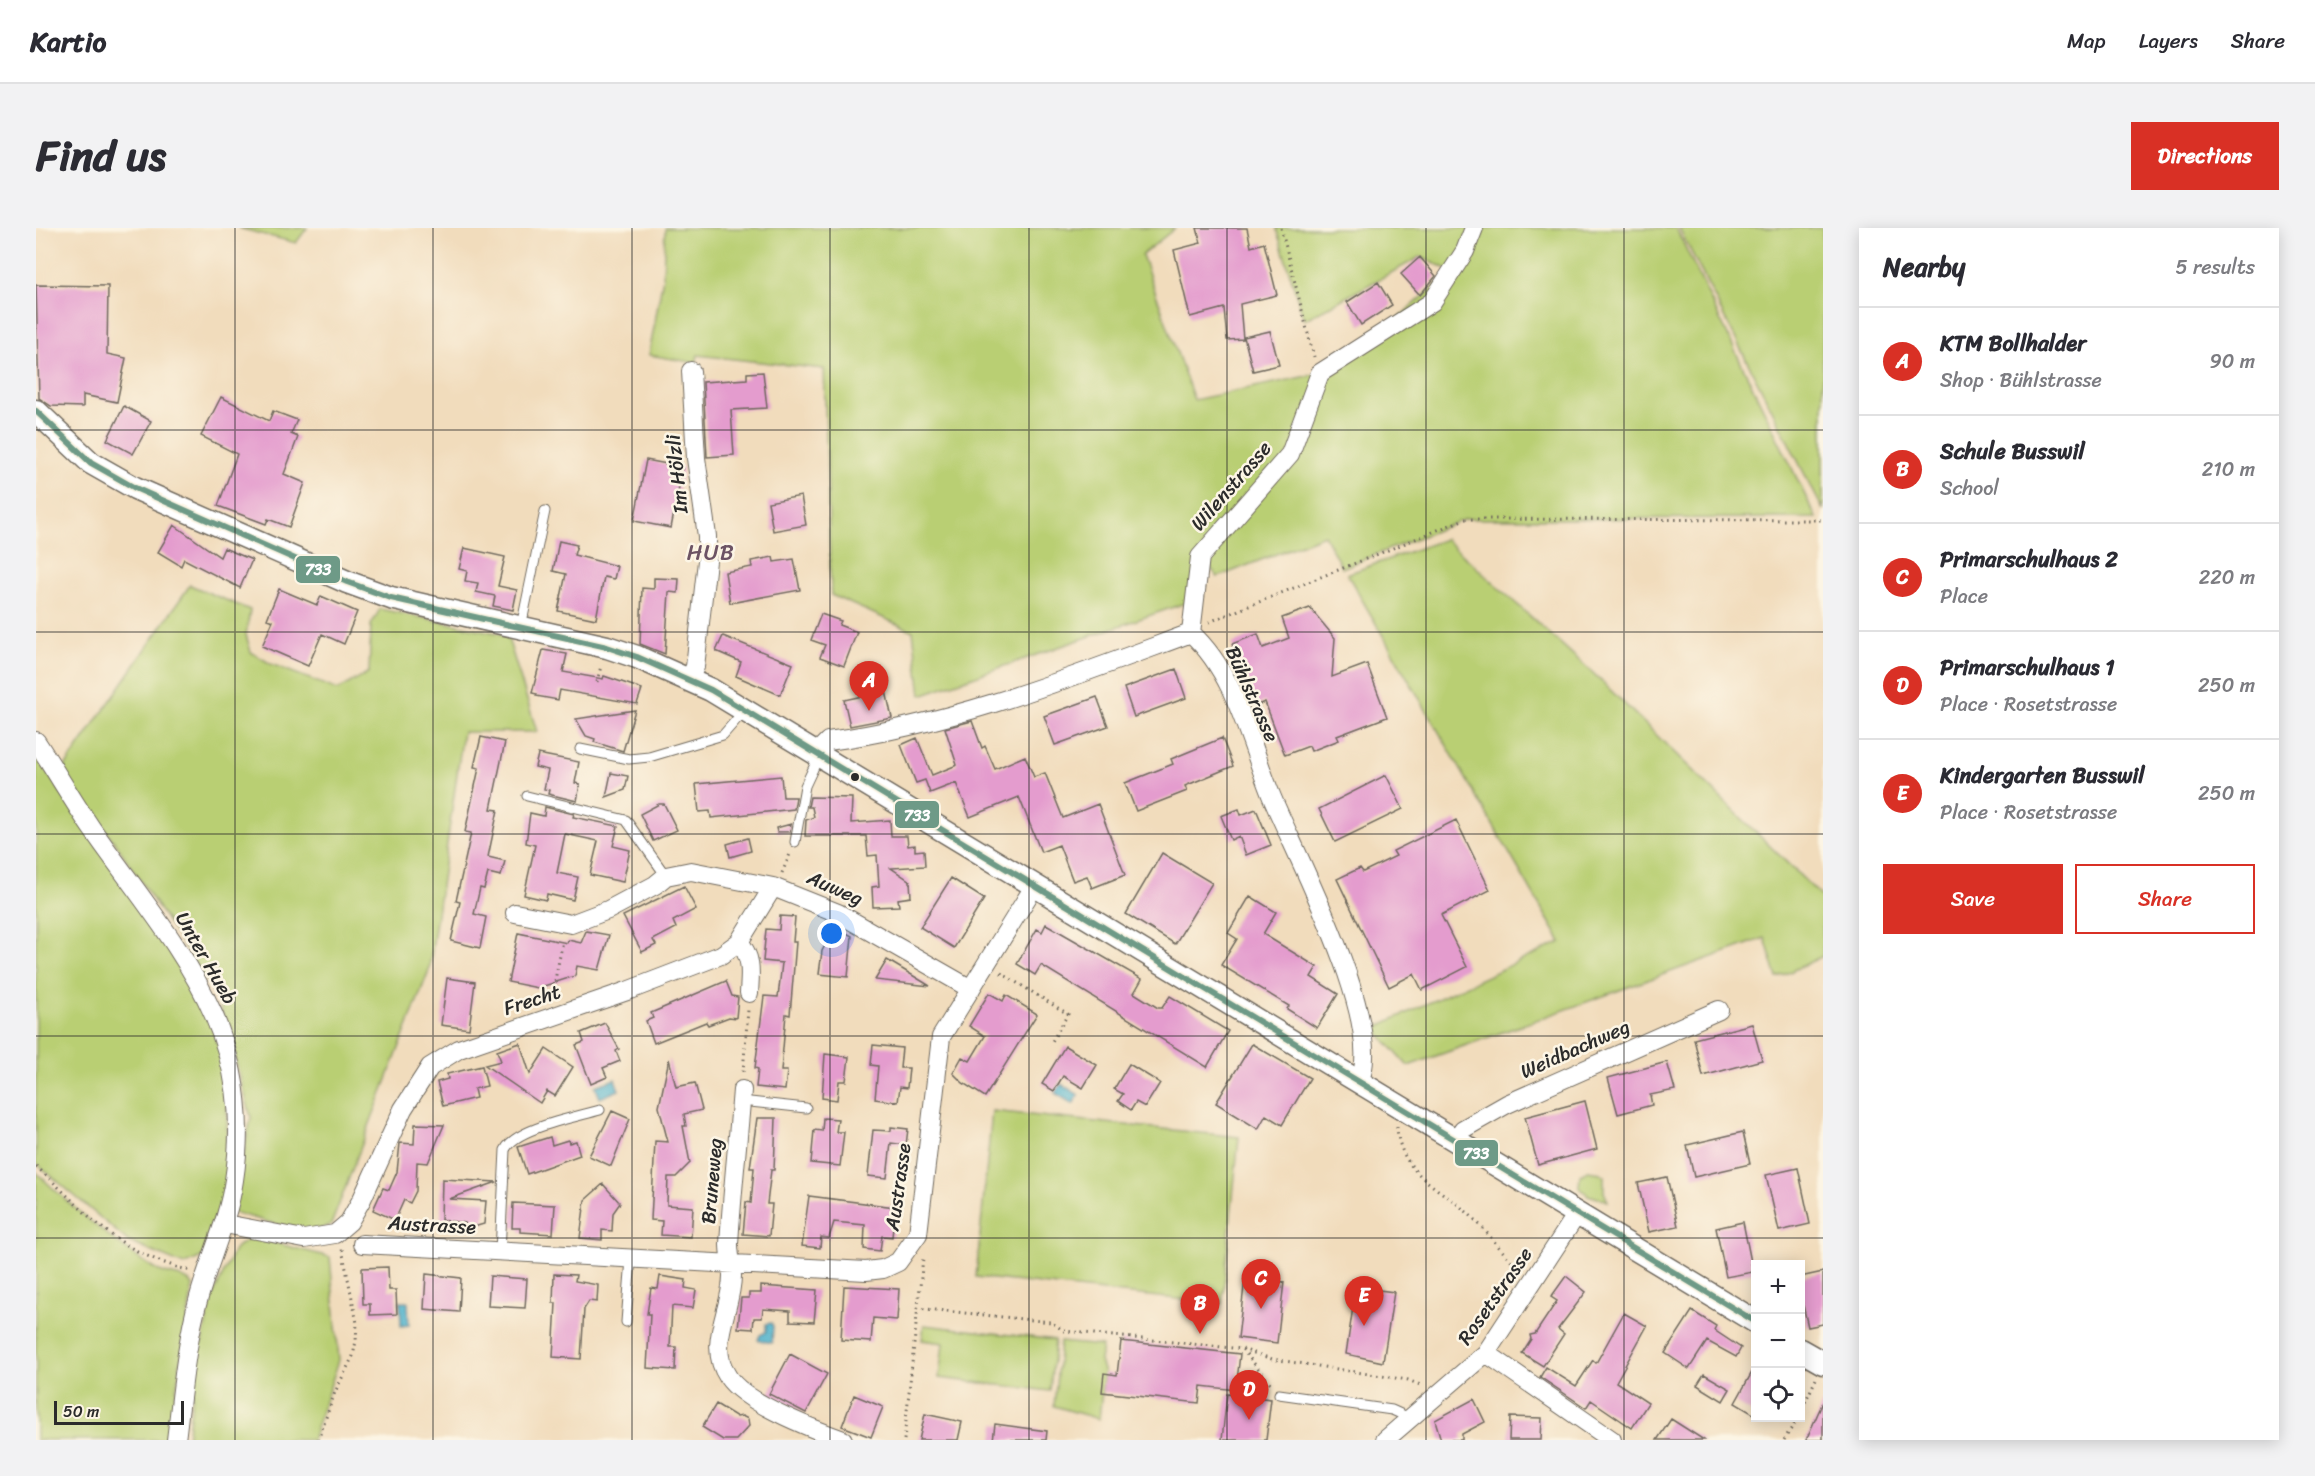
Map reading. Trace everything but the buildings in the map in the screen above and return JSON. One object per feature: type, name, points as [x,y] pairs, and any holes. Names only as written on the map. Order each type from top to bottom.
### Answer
[{"type":"street","points":[[1320,373],[1432,302],[1465,251],[1474,228]]},
{"type":"street","name":"Im Hölzli","points":[[689,679],[695,667],[707,561],[707,536],[696,458],[691,371]]},
{"type":"street","name":"Wilenstrasse","points":[[1191,633],[1200,557],[1290,454],[1320,373]]},
{"type":"street","points":[[36,411],[91,463],[135,489],[347,582],[391,598],[606,647],[689,679],[745,708],[1751,1320]]},
{"type":"street","points":[[819,753],[828,741],[944,719],[992,705],[1191,633]]},
{"type":"street","name":"Bühlstrasse","points":[[1191,633],[1217,662],[1234,698],[1272,797],[1307,872],[1339,951],[1358,1013],[1366,1053],[1366,1066],[1359,1082]]},
{"type":"street","name":"Unter Hueb","points":[[36,741],[92,828],[171,937],[206,994],[230,1062],[236,1102],[235,1179],[225,1224],[197,1304],[186,1359],[176,1440]]},
{"type":"street","name":"Auweg","points":[[566,924],[608,910],[655,885],[666,876],[691,871],[772,887],[848,917],[971,989]]},
{"type":"street","name":"Austrasse","points":[[362,1244],[866,1271],[883,1269],[898,1262],[918,1234],[938,1049],[946,1028],[1035,885]]},
{"type":"street","name":"Frecht","points":[[335,1234],[349,1222],[402,1109],[430,1067],[459,1049],[702,964],[721,955],[740,942],[772,887]]},
{"type":"street","points":[[515,913],[566,924]]},
{"type":"street","points":[[740,942],[750,963],[749,993]]},
{"type":"street","name":"Weidbachweg","points":[[1455,1140],[1463,1129],[1507,1104],[1719,1010]]},
{"type":"street","name":"Bruneweg","points":[[741,1096],[729,1246],[732,1278],[718,1349],[728,1378],[747,1395],[799,1423],[843,1440]]},
{"type":"street","name":"Rosetstrasse","points":[[1385,1440],[1486,1353],[1577,1214]]},
{"type":"street","points":[[225,1224],[304,1239],[335,1234]]},
{"type":"street","points":[[1486,1353],[1612,1440]]},
{"type":"street","points":[[1805,1355],[1821,1369]]},
{"type":"lane","points":[[521,627],[545,511]]},
{"type":"lane","points":[[580,749],[629,759],[649,757],[723,735],[745,708]]},
{"type":"lane","points":[[795,842],[805,786],[819,753]]},
{"type":"lane","points":[[527,796],[626,820],[666,876]]},
{"type":"lane","points":[[741,1096],[806,1108]]},
{"type":"lane","name":"Austrasse","points":[[500,1252],[505,1150],[508,1143],[522,1134],[600,1110]]},
{"type":"lane","points":[[626,1322],[631,1259]]},
{"type":"lane","points":[[1279,1394],[1392,1410],[1408,1420]]},
{"type":"path","points":[[1281,228],[1313,354],[1320,373]]},
{"type":"path","points":[[1191,633],[1206,623],[1466,519],[1823,519]]},
{"type":"path","points":[[597,682],[600,671]]},
{"type":"path","points":[[772,887],[795,842]]},
{"type":"path","points":[[550,1018],[548,1012],[566,924]]},
{"type":"path","points":[[987,964],[1068,1014],[1051,1043]]},
{"type":"path","points":[[741,1096],[749,993]]},
{"type":"path","points":[[1403,1108],[1396,1119],[1397,1131],[1407,1161],[1415,1173],[1468,1213],[1518,1267],[1535,1279]]},
{"type":"path","points":[[36,1166],[93,1222],[125,1246],[144,1257],[177,1267]]},
{"type":"path","points":[[318,1440],[335,1392],[353,1356],[357,1323],[346,1264],[340,1240],[335,1234]]},
{"type":"path","points":[[903,1440],[924,1242],[918,1234]]},
{"type":"path","points":[[917,1308],[1051,1322],[1064,1331],[1242,1349],[1272,1359],[1408,1380],[1422,1385],[1434,1399]]},
{"type":"path","points":[[1242,1349],[1279,1394]]},
{"type":"path","points":[[1805,1403],[1821,1369]]},
{"type":"path","points":[[1784,1440],[1795,1422]]},
{"type":"green space","points":[[238,228],[307,228],[296,243]]},
{"type":"green space","points":[[665,228],[1175,228],[1142,255],[1194,400],[1321,373],[1378,336],[1452,271],[1420,257],[1304,320],[1276,228],[1676,228],[1816,518],[1465,519],[1342,568],[1324,535],[1218,577],[1201,557],[1194,600],[921,695],[913,631],[831,595],[824,369],[698,355],[696,363],[649,355],[663,277]]},
{"type":"green space","points":[[1679,228],[1823,228],[1823,510]]},
{"type":"green space","points":[[1445,539],[1593,673],[1823,898],[1823,956],[1777,978],[1765,938],[1408,1066],[1374,1028],[1561,942],[1347,574]]},
{"type":"green space","points":[[190,585],[250,610],[246,635],[251,652],[271,664],[338,690],[369,672],[371,625],[380,609],[507,635],[537,732],[463,732],[429,970],[331,1225],[308,1233],[232,1212],[251,1117],[218,998],[118,847],[62,771]]},
{"type":"green space","points":[[36,756],[170,951],[207,1011],[227,1072],[227,1196],[206,1255],[184,1265],[129,1242],[36,1163]]},
{"type":"green space","points":[[992,1111],[1239,1137],[1222,1304],[976,1277]]},
{"type":"green space","points":[[1588,1171],[1601,1173],[1604,1176],[1604,1192],[1608,1201],[1588,1195],[1579,1187],[1580,1175]]},
{"type":"green space","points":[[36,1172],[78,1211],[123,1247],[155,1269],[185,1279],[193,1285],[168,1440],[36,1440]]},
{"type":"green space","points":[[252,1237],[330,1257],[339,1360],[312,1440],[187,1440],[196,1368],[212,1298],[235,1248]]},
{"type":"green space","points":[[924,1325],[1055,1340],[1050,1391],[939,1378],[943,1343],[922,1340]]},
{"type":"green space","points":[[1060,1342],[1102,1346],[1100,1361],[1104,1373],[1099,1419],[1054,1406]]},
{"type":"water","points":[[615,1079],[619,1090],[600,1098],[595,1086]]},
{"type":"water","points":[[1061,1084],[1079,1095],[1073,1104],[1055,1093]]},
{"type":"water","points":[[400,1302],[408,1302],[409,1325],[401,1326]]},
{"type":"water","points":[[771,1323],[773,1326],[772,1343],[758,1340],[760,1335],[766,1332],[766,1324]]},
{"type":"transit line","name":"733","points":[[36,411],[91,463],[135,488],[347,582],[391,598],[607,647],[637,657],[711,690],[1751,1319]]},
{"type":"place","name":"KTM Bollhalder","points":[[869,711]]},
{"type":"place","name":"Primarschulhaus 2","points":[[1261,1309]]},
{"type":"place","name":"Kindergarten Busswil","points":[[1364,1326]]},
{"type":"place","name":"Schule Busswil","points":[[1200,1334]]},
{"type":"place","name":"Primarschulhaus 1","points":[[1249,1420]]},
{"type":"district","name":"HUB","points":[[711,552]]}]
